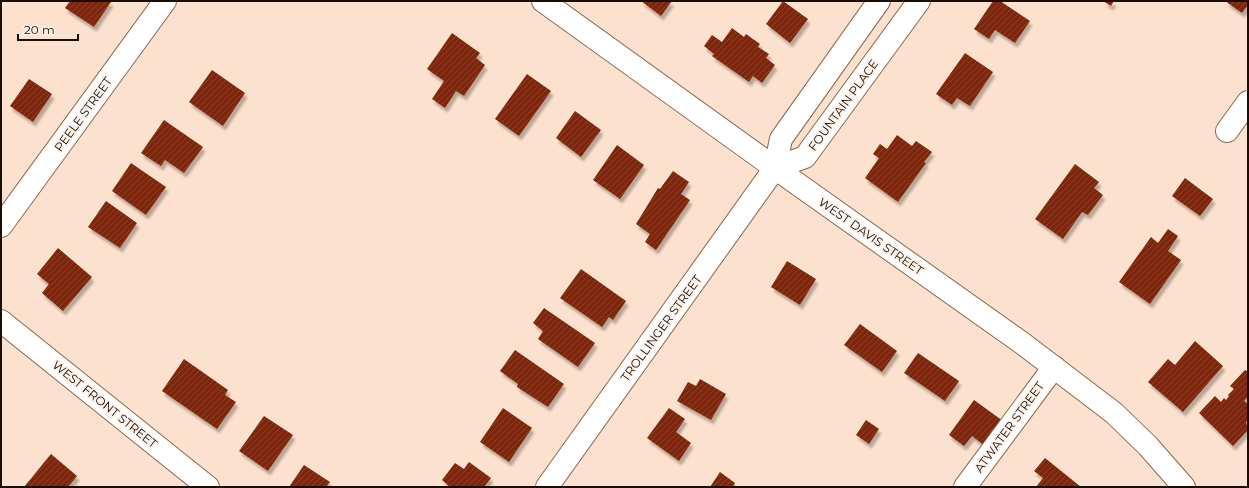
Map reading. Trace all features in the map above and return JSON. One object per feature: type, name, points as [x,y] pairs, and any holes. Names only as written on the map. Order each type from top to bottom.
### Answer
[{"type":"street","name":"PEELE STREET","points":[[1,226],[165,1]]},
{"type":"street","name":"WEST DAVIS STREET","points":[[543,1],[571,9],[775,168],[1054,367],[1114,413],[1148,446],[1184,487]]},
{"type":"street","points":[[775,168],[781,139],[879,1]]},
{"type":"street","name":"FOUNTAIN PLACE","points":[[775,168],[805,158],[919,1]]},
{"type":"street","points":[[1227,132],[1248,102]]},
{"type":"street","name":"TROLLINGER STREET","points":[[547,487],[775,168]]},
{"type":"street","name":"WEST FRONT STREET","points":[[1,321],[208,487]]},
{"type":"street","name":"ATWATER STREET","points":[[965,487],[1054,367]]},
{"type":"building","points":[[70,1],[111,2],[94,27],[65,8]]},
{"type":"building","points":[[641,1],[672,1],[661,16]]},
{"type":"building","points":[[783,1],[808,19],[790,43],[766,24]]},
{"type":"building","points":[[993,1],[1000,1],[1030,21],[1015,43],[995,30],[989,39],[974,29]]},
{"type":"building","points":[[1103,1],[1114,1],[1111,6]]},
{"type":"building","points":[[1225,1],[1248,1],[1248,5],[1242,13]]},
{"type":"building","points":[[732,28],[744,37],[746,34],[760,44],[758,47],[769,54],[766,58],[775,65],[762,83],[753,76],[749,82],[712,56],[714,54],[704,46],[712,35],[722,42]]},
{"type":"building","points":[[452,33],[480,53],[476,58],[485,65],[464,96],[456,91],[445,108],[432,99],[444,81],[427,69]]},
{"type":"building","points":[[965,53],[993,72],[970,106],[957,98],[952,105],[936,94]]},
{"type":"building","points":[[212,70],[245,93],[223,126],[189,102]]},
{"type":"building","points":[[527,74],[551,91],[519,136],[495,119]]},
{"type":"building","points":[[29,79],[52,94],[33,122],[10,106]]},
{"type":"building","points":[[575,111],[601,130],[581,157],[556,138]]},
{"type":"building","points":[[164,120],[203,147],[184,173],[165,160],[161,166],[141,153]]},
{"type":"building","points":[[897,135],[912,146],[916,141],[932,152],[924,162],[926,163],[898,202],[865,178],[879,158],[873,154],[880,144],[887,149]]},
{"type":"building","points":[[617,145],[644,165],[620,199],[593,180]]},
{"type":"building","points":[[131,163],[166,187],[146,215],[112,191]]},
{"type":"building","points":[[1075,164],[1099,182],[1094,188],[1103,195],[1088,215],[1082,212],[1063,239],[1035,219]]},
{"type":"building","points":[[673,171],[689,182],[681,194],[690,200],[656,250],[645,242],[650,234],[636,224],[658,188],[660,189]]},
{"type":"building","points":[[1185,178],[1213,199],[1200,216],[1172,196]]},
{"type":"building","points":[[106,201],[137,223],[120,248],[88,227]]},
{"type":"building","points":[[1168,229],[1178,236],[1168,251],[1181,260],[1150,304],[1119,282],[1151,237],[1158,243]]},
{"type":"building","points":[[58,248],[92,277],[63,311],[42,293],[49,284],[37,274]]},
{"type":"building","points":[[787,261],[816,279],[800,305],[771,287]]},
{"type":"building","points":[[581,269],[626,301],[613,320],[609,317],[602,327],[560,298]]},
{"type":"building","points":[[544,308],[595,343],[578,367],[538,339],[543,331],[533,323]]},
{"type":"building","points":[[860,324],[897,351],[882,372],[844,345]]},
{"type":"building","points":[[1195,341],[1223,366],[1183,412],[1148,382],[1168,359],[1175,365]]},
{"type":"building","points":[[515,350],[564,384],[548,407],[517,387],[518,384],[500,371]]},
{"type":"building","points":[[918,353],[959,381],[945,401],[904,373]]},
{"type":"building","points":[[184,359],[228,390],[225,395],[236,402],[217,429],[162,391]]},
{"type":"building","points":[[1245,370],[1248,372],[1248,397],[1244,401],[1248,404],[1248,421],[1246,422],[1248,430],[1233,446],[1199,413],[1215,396],[1221,402],[1224,398],[1226,400],[1229,396],[1228,395],[1234,389],[1230,386]]},
{"type":"building","points":[[700,379],[726,394],[711,420],[677,401],[688,382],[696,386]]},
{"type":"building","points":[[974,400],[1003,421],[985,446],[972,436],[964,446],[949,435]]},
{"type":"building","points":[[503,408],[532,428],[509,462],[480,442]]},
{"type":"building","points":[[669,408],[685,419],[676,432],[691,443],[679,461],[647,438]]},
{"type":"building","points":[[264,416],[293,435],[268,471],[239,451]]},
{"type":"building","points":[[866,420],[879,429],[869,444],[856,435]]},
{"type":"building","points":[[51,454],[77,476],[68,487],[24,487]]},
{"type":"building","points":[[1045,458],[1081,487],[1036,487],[1043,478],[1034,471]]},
{"type":"building","points":[[469,462],[491,478],[484,487],[450,487],[442,480],[455,463],[464,469]]},
{"type":"building","points":[[304,465],[330,482],[326,487],[289,487]]},
{"type":"building","points":[[720,472],[735,483],[733,487],[710,487]]}]
